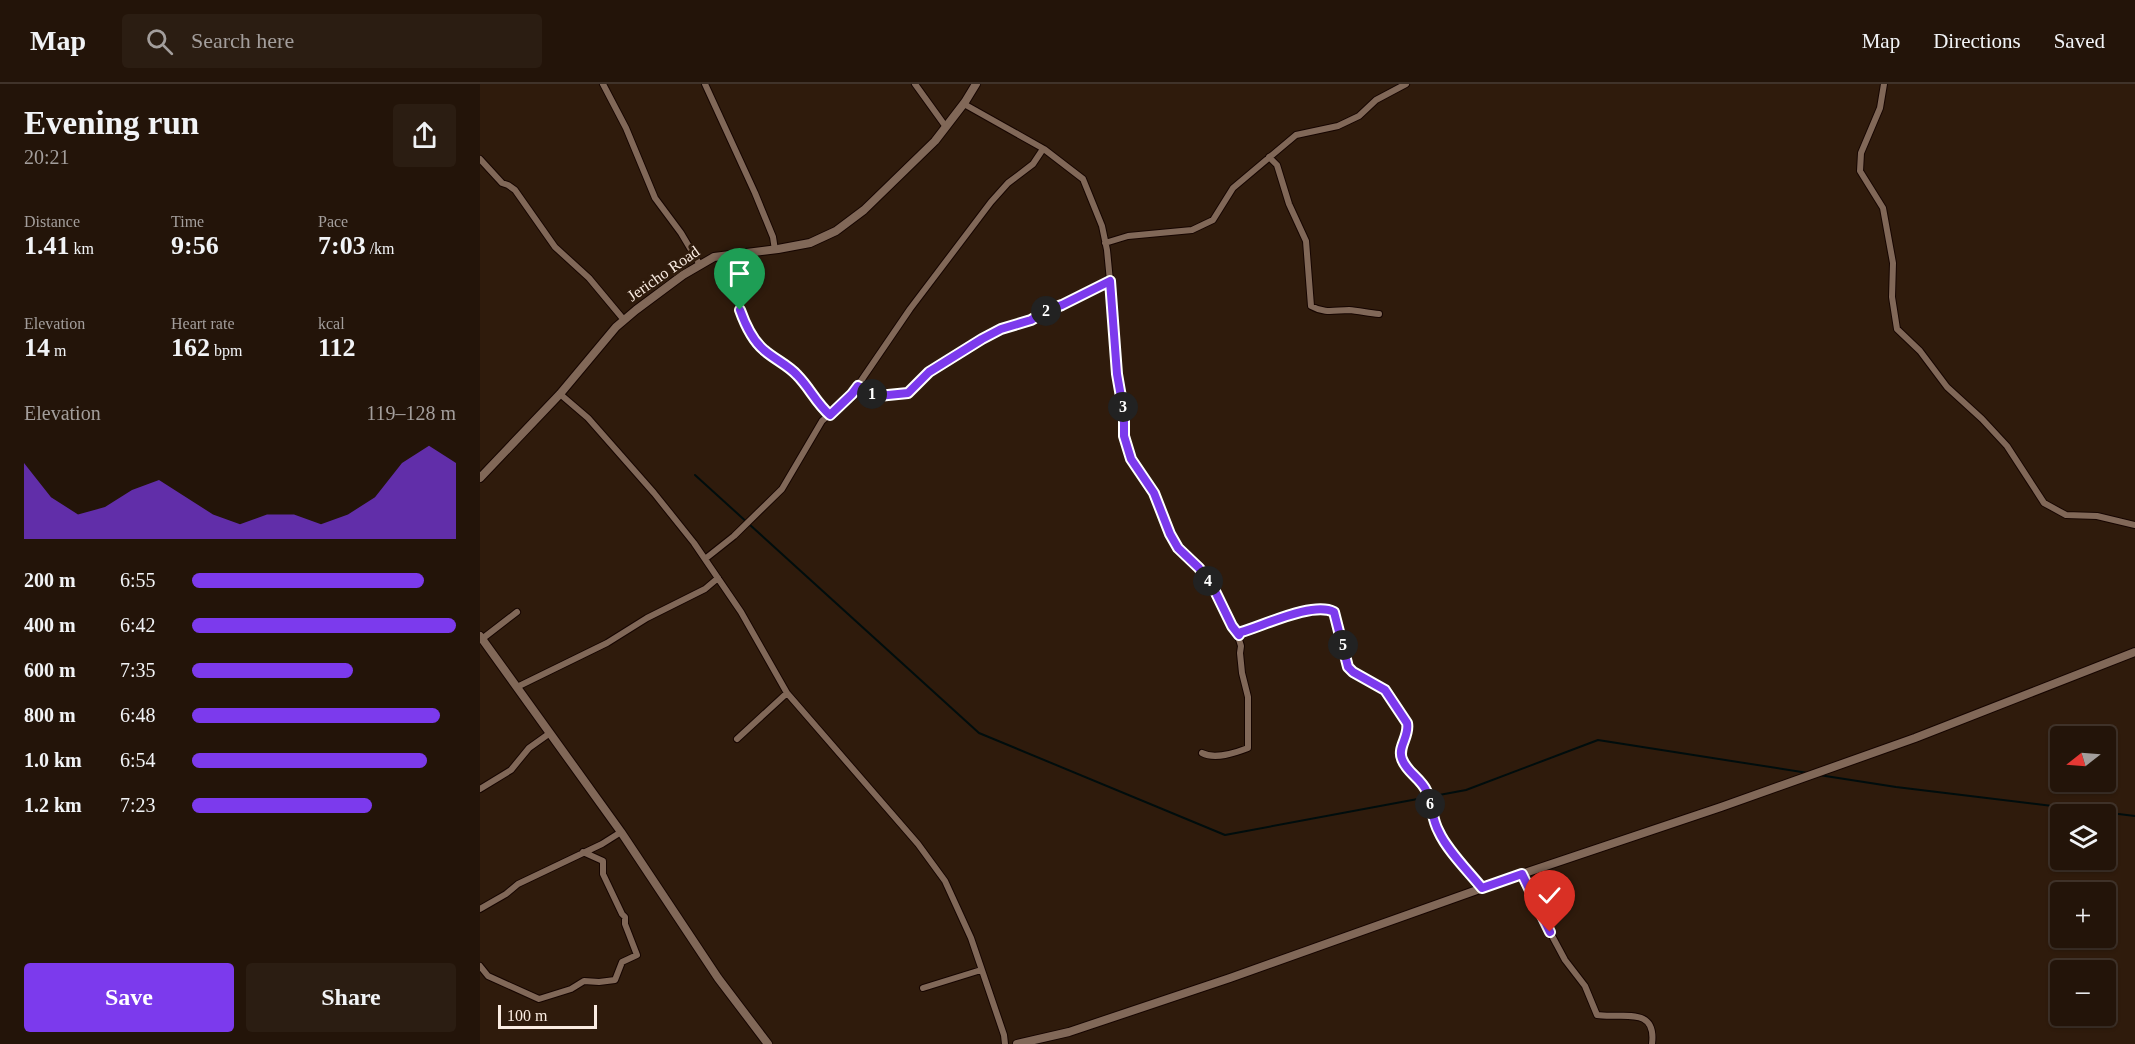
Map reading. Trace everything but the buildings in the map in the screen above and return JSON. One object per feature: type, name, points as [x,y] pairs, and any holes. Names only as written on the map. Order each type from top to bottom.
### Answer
[{"type":"main road","name":"Jericho Road","points":[[480,478],[560,394],[624,320],[683,275],[714,257],[775,250],[810,243],[845,224],[864,210],[935,141],[964,104],[976,84]]},
{"type":"main road","points":[[481,638],[621,832],[718,978],[768,1044]]},
{"type":"main road","points":[[1017,1044],[1069,1032],[1721,807],[1915,738],[2135,652]]},
{"type":"street","points":[[603,84],[626,128],[655,198],[681,233],[700,265]]},
{"type":"street","points":[[705,84],[755,193],[773,237],[775,250]]},
{"type":"street","points":[[915,84],[946,127]]},
{"type":"street","points":[[1105,243],[1128,236],[1192,230],[1213,220],[1233,188],[1296,135],[1338,126],[1359,116],[1377,100],[1406,84]]},
{"type":"street","points":[[1884,84],[1880,108],[1861,153],[1860,171],[1882,208],[1893,264],[1892,297],[1898,329],[1920,351],[1947,387],[1982,418],[2007,446],[2044,503],[2066,515],[2097,516],[2135,525]]},
{"type":"street","points":[[964,104],[1043,148],[1083,179],[1102,226],[1110,281],[1117,374],[1124,414],[1124,436],[1131,459],[1154,493],[1178,548],[1199,568],[1214,589],[1232,626],[1239,635],[1242,673],[1248,697],[1248,748],[1223,755],[1208,756],[1202,753]]},
{"type":"street","points":[[705,559],[735,536],[782,489],[822,421],[852,394],[910,309],[991,202],[1008,183],[1033,164],[1043,148]]},
{"type":"street","points":[[1269,157],[1276,165],[1289,204],[1306,241],[1311,306],[1318,310],[1332,312],[1349,310],[1379,314]]},
{"type":"street","points":[[480,159],[502,183],[508,184],[515,190],[555,247],[589,278],[624,320]]},
{"type":"street","points":[[722,256],[747,329],[762,349],[795,372],[808,386],[814,399],[830,415]]},
{"type":"street","points":[[858,386],[878,396],[908,393],[929,372],[982,339],[1001,329],[1031,320],[1110,281]]},
{"type":"street","points":[[560,394],[588,418],[654,493],[718,578],[775,669],[787,693],[918,844],[945,881],[971,938],[1005,1044]]},
{"type":"street","points":[[517,687],[607,643],[647,618],[705,589],[718,578]]},
{"type":"street","points":[[1239,635],[1241,632],[1272,619],[1317,610],[1334,612],[1348,667],[1385,690],[1402,715],[1408,729],[1400,752],[1402,759],[1408,771],[1419,779],[1427,792],[1439,834],[1482,888]]},
{"type":"street","points":[[481,638],[517,612]]},
{"type":"street","points":[[737,739],[787,693]]},
{"type":"street","points":[[480,789],[511,770],[529,748],[550,733]]},
{"type":"street","points":[[480,909],[518,884],[602,844],[621,832]]},
{"type":"street","points":[[480,966],[488,976],[538,999],[571,989],[584,981],[615,980],[622,962],[637,955],[625,924],[625,917],[603,874],[603,861],[583,852]]},
{"type":"street","points":[[1522,874],[1565,960],[1585,986],[1597,1015],[1638,1016],[1645,1019],[1651,1026],[1652,1044]]},
{"type":"street","points":[[923,988],[981,970]]},
{"type":"waterway","points":[[695,475],[979,733],[1225,835],[1466,790],[1598,740],[1808,773]]},
{"type":"waterway","points":[[1819,775],[1896,787],[2135,816]]},
{"type":"route","points":[[740,310],[747,329],[762,349],[795,372],[808,386],[814,399],[830,415],[858,386],[878,396],[908,393],[929,372],[982,339],[1001,329],[1031,320],[1110,281],[1117,374],[1124,414],[1124,436],[1131,459],[1154,493],[1178,548],[1199,568],[1214,589],[1232,626],[1239,635],[1241,632],[1272,619],[1317,610],[1334,612],[1343,640],[1348,667],[1385,690],[1407,723],[1408,729],[1400,752],[1402,759],[1408,771],[1419,779],[1427,792],[1439,834],[1482,888],[1522,874],[1550,932]]}]
